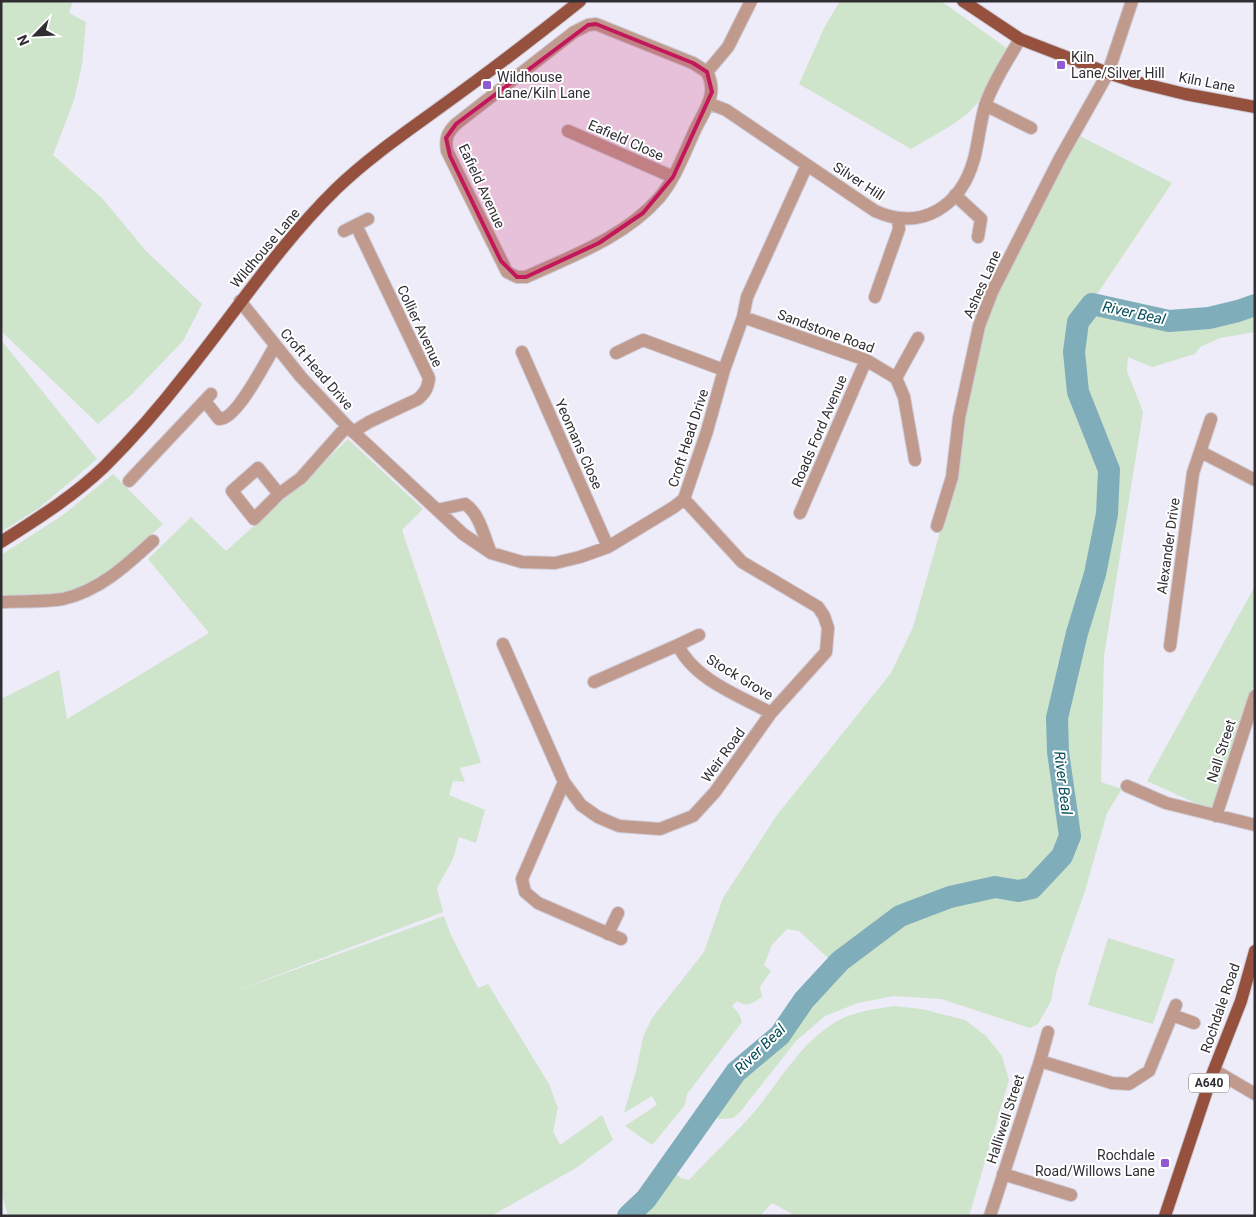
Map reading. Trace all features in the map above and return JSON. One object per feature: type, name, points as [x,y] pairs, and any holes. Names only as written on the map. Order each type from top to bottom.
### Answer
[{"type":"main road","name":"Wildhouse Lane","points":[[1,542],[42,516],[103,468],[142,427],[185,376],[240,300],[286,242],[336,188],[385,148],[580,1]]},
{"type":"main road","name":"Kiln Lane","points":[[963,1],[1020,39],[1108,73],[1186,94],[1255,107]]},
{"type":"main road","name":"Rochdale Road","points":[[1165,1216],[1214,1070],[1241,1001],[1253,964],[1255,951]]},
{"type":"street","points":[[708,104],[712,88],[707,72],[728,47],[751,1]]},
{"type":"street","name":"Ashes Lane","points":[[937,526],[938,505],[952,477],[959,418],[979,326],[992,292],[1059,160],[1108,73],[1132,1]]},
{"type":"street","name":"Eafield Avenue","points":[[707,72],[693,63],[596,24],[588,25],[574,32],[456,124],[448,132],[446,138],[447,151],[507,272],[517,277],[526,277],[599,243],[626,227],[659,198],[673,177],[708,104]]},
{"type":"street","name":"Silver Hill","points":[[708,104],[726,110],[875,211],[886,216],[915,218],[933,214],[945,206],[955,196],[968,176],[974,158],[978,130],[991,89],[1020,39]]},
{"type":"street","points":[[985,105],[1031,128]]},
{"type":"street","name":"Eafield Close","points":[[568,131],[673,177]]},
{"type":"street","name":"Croft Head Drive","points":[[240,300],[301,378],[350,429],[462,534],[491,553],[522,562],[555,562],[580,558],[608,547],[674,508],[684,499],[707,431],[747,297],[807,165]]},
{"type":"street","points":[[955,196],[981,219],[978,237]]},
{"type":"street","points":[[875,298],[898,229],[898,218]]},
{"type":"street","name":"Collier Avenue","points":[[350,429],[418,399],[425,393],[429,378],[350,228],[368,219]]},
{"type":"street","name":"Sandstone Road","points":[[742,317],[866,360],[896,378]]},
{"type":"street","points":[[915,460],[904,397],[896,378],[918,338]]},
{"type":"street","points":[[616,353],[643,340],[724,370]]},
{"type":"street","points":[[129,481],[208,397],[219,419],[228,417],[253,385],[275,346]]},
{"type":"street","name":"Yeomans Close","points":[[522,352],[608,547]]},
{"type":"street","name":"Roads Ford Avenue","points":[[800,513],[866,360]]},
{"type":"street","name":"Alexander Drive","points":[[1170,646],[1193,474],[1211,419]]},
{"type":"street","points":[[279,494],[301,478],[350,429]]},
{"type":"street","points":[[1201,452],[1255,480]]},
{"type":"street","name":"Weir Road","points":[[503,644],[564,782],[581,805],[598,817],[619,826],[660,829],[693,816],[715,792],[772,713],[826,652],[828,628],[824,616],[818,607],[742,562],[684,499]]},
{"type":"street","points":[[437,510],[465,504],[471,508],[477,517],[491,553]]},
{"type":"street","points":[[1,602],[63,599],[93,588],[114,576],[153,541]]},
{"type":"street","points":[[594,682],[699,635]]},
{"type":"street","name":"Stock Grove","points":[[678,645],[682,655],[702,676],[772,713]]},
{"type":"street","name":"Nall Street","points":[[1216,816],[1255,696]]},
{"type":"street","points":[[564,782],[522,879],[525,892],[538,903],[621,939]]},
{"type":"street","points":[[1127,786],[1166,803],[1255,825]]},
{"type":"street","points":[[608,934],[618,913]]},
{"type":"street","points":[[1040,1061],[1112,1083],[1129,1084],[1149,1071],[1174,1010],[1194,1023]]},
{"type":"street","name":"Halliwell Street","points":[[990,1216],[1048,1032]]},
{"type":"street","points":[[1214,1070],[1255,1094]]},
{"type":"street","points":[[1003,1174],[1072,1195]]},
{"type":"highlighted area","points":[[596,24],[693,63],[707,72],[712,92],[673,177],[643,213],[599,243],[526,277],[517,277],[501,261],[450,156],[446,138],[456,124],[588,25]]},
{"type":"green space","points":[[1,1],[73,1],[69,13],[86,22],[82,65],[74,100],[53,155],[103,199],[146,251],[202,304],[183,341],[132,394],[98,424],[1,331]]},
{"type":"green space","points":[[840,1],[941,1],[1008,49],[990,83],[974,107],[954,124],[911,149],[799,84],[824,28]]},
{"type":"green space","points":[[1078,135],[1172,183],[1093,300],[1081,304],[1071,316],[1066,340],[1066,370],[1097,463],[1099,496],[1092,557],[1057,676],[1049,730],[1062,828],[1059,848],[1046,867],[1033,878],[1019,883],[987,882],[896,907],[870,930],[829,959],[799,931],[787,929],[772,945],[764,965],[771,971],[760,987],[762,997],[753,1003],[747,1004],[737,1001],[732,1006],[739,1014],[742,1022],[687,1094],[685,1105],[652,1145],[625,1126],[657,1105],[652,1096],[624,1113],[643,1037],[652,1018],[704,952],[723,898],[777,815],[891,673],[913,627],[949,500],[985,318]]},
{"type":"green space","points":[[1255,309],[1255,332],[1220,338],[1200,347],[1195,354],[1152,367],[1128,357],[1127,371],[1143,412],[1104,656],[1101,782],[1122,789],[1107,813],[1085,891],[1056,973],[1051,1001],[1038,1024],[1030,1028],[941,999],[893,996],[858,1003],[825,1016],[796,1041],[740,1112],[733,1118],[719,1119],[711,1110],[775,1046],[797,1014],[840,966],[900,919],[961,899],[998,892],[1017,899],[1033,897],[1052,881],[1072,848],[1074,833],[1063,750],[1064,720],[1083,632],[1103,570],[1112,515],[1113,467],[1083,389],[1079,355],[1083,327],[1088,316],[1107,313],[1175,325],[1210,321]]},
{"type":"green space","points":[[1,340],[97,459],[39,508],[1,532]]},
{"type":"green space","points":[[348,439],[423,509],[402,530],[481,763],[460,768],[465,782],[453,781],[449,795],[485,810],[476,843],[459,837],[453,859],[437,888],[443,912],[225,995],[444,916],[450,933],[478,988],[488,984],[549,1084],[558,1108],[553,1131],[560,1145],[602,1115],[613,1140],[576,1168],[491,1216],[8,1216],[1,1192],[1,699],[59,670],[67,719],[209,633],[148,559],[191,517],[226,551],[298,487]]},
{"type":"green space","points":[[113,474],[163,524],[111,571],[87,585],[74,590],[56,593],[1,595],[1,555],[63,515]]},
{"type":"green space","points":[[1255,586],[1255,682],[1213,811],[1147,781]]},
{"type":"green space","points":[[1108,938],[1175,959],[1153,1024],[1088,1005]]},
{"type":"green space","points":[[893,1006],[922,1009],[965,1020],[986,1036],[1002,1056],[1009,1080],[969,1216],[796,1216],[772,1203],[760,1216],[634,1216],[650,1201],[672,1171],[681,1178],[689,1180],[755,1111],[809,1043],[831,1025],[845,1017],[860,1012]]},
{"type":"waterway","name":"River Beal","points":[[628,1216],[646,1199],[736,1072],[780,1035],[804,1000],[840,961],[900,916],[950,897],[995,887],[1018,891],[1032,888],[1062,856],[1070,836],[1058,752],[1057,718],[1077,633],[1095,574],[1107,514],[1109,470],[1078,392],[1074,352],[1078,322],[1092,304],[1169,321],[1209,318],[1255,305]]},
{"type":"place","name":"Kiln Lane/Silver Hill","points":[[1061,65]]},
{"type":"place","name":"Wildhouse Lane/Kiln Lane","points":[[487,85]]},
{"type":"place","name":"Rochdale Road/Willows Lane","points":[[1165,1163]]}]
